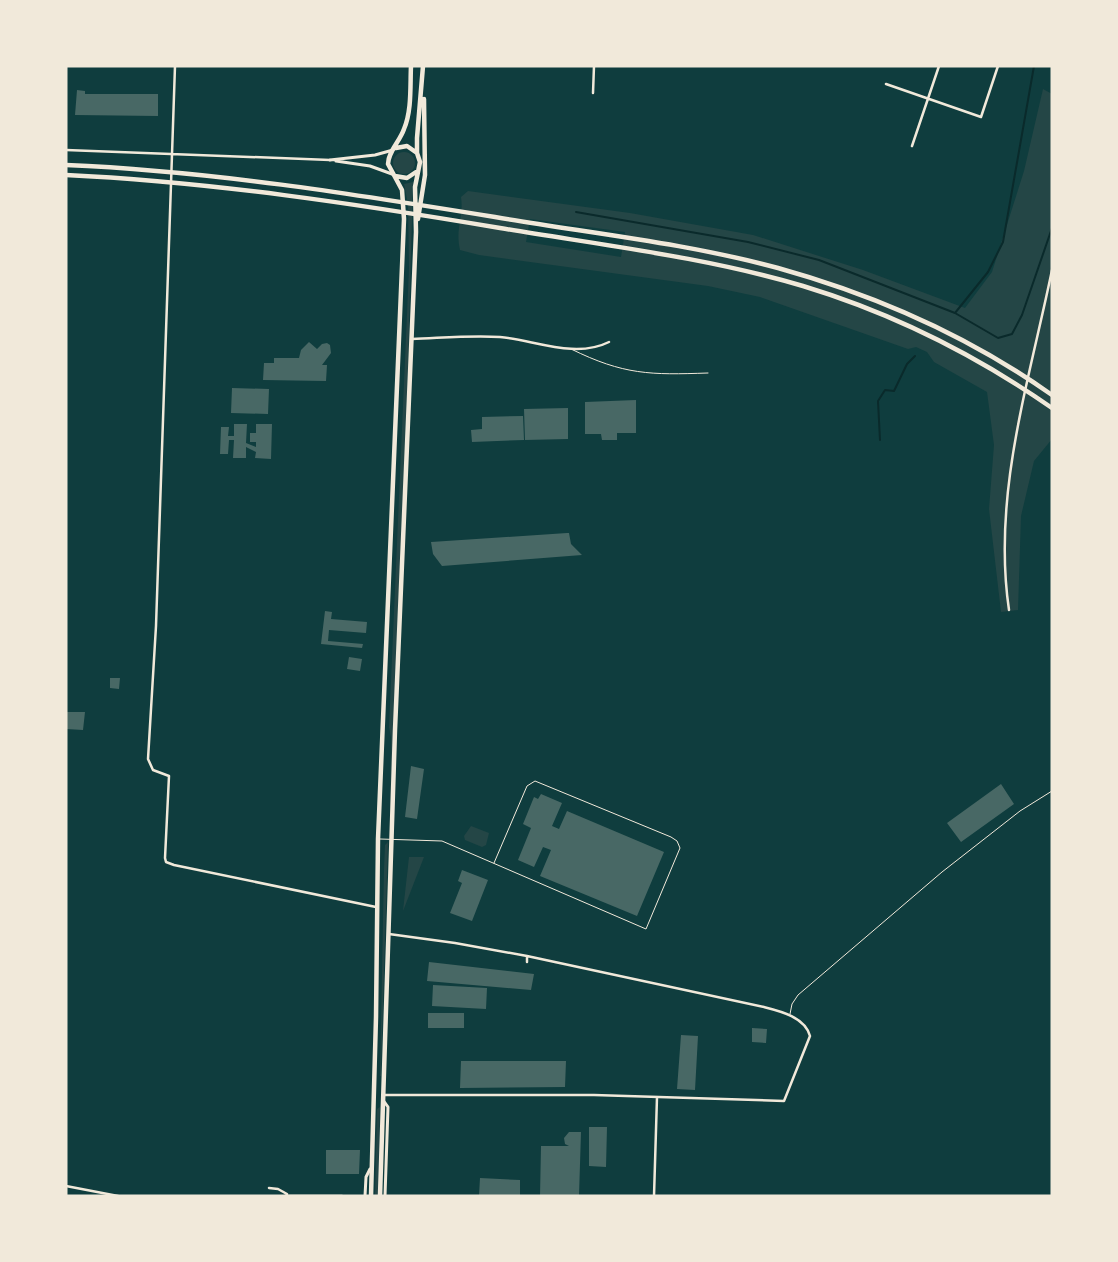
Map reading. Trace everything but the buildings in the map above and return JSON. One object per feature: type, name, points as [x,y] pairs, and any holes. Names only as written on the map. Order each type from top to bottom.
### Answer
[{"type":"highway","points":[[371,1194],[375,1070],[378,839],[404,219],[403,198],[388,159],[406,124],[411,66]]},
{"type":"highway","points":[[380,1194],[391,840],[416,232],[415,198],[417,171],[420,162],[417,153],[424,66]]},
{"type":"highway","points":[[416,232],[425,168],[423,81]]},
{"type":"highway","points":[[394,149],[407,146],[417,153]]},
{"type":"highway","points":[[66,165],[228,179],[466,212],[714,254],[808,277],[879,302],[942,330],[1004,364],[1052,395]]},
{"type":"highway","points":[[394,175],[407,178],[417,171]]},
{"type":"highway","points":[[66,175],[257,192],[466,222],[713,264],[805,287],[875,312],[936,339],[1005,377],[1052,408]]},
{"type":"street","points":[[175,66],[156,618],[148,759],[153,770],[169,776],[165,858],[166,862],[174,865],[378,907]]},
{"type":"street","points":[[593,93],[594,66]]},
{"type":"street","points":[[912,146],[939,66]]},
{"type":"street","points":[[886,84],[981,117],[998,66]]},
{"type":"street","points":[[330,160],[375,155],[394,149]]},
{"type":"street","points":[[66,150],[330,160],[370,166],[394,175]]},
{"type":"street","points":[[1009,610],[1004,562],[1005,506],[1023,407],[1052,270]]},
{"type":"street","points":[[412,339],[500,337],[568,348],[596,346],[609,342]]},
{"type":"street","points":[[385,1196],[388,1107],[383,1097],[657,1097],[784,1100],[810,1036],[806,1028],[791,1015],[764,1007],[527,956],[447,941],[388,934]]},
{"type":"street","points":[[527,956],[527,962]]},
{"type":"street","points":[[654,1196],[657,1097]]},
{"type":"street","points":[[365,1194],[366,1177],[371,1168]]},
{"type":"street","points":[[66,1186],[118,1196]]},
{"type":"street","points":[[269,1188],[278,1188],[286,1195],[342,1196]]},
{"type":"lane","points":[[568,348],[630,372],[708,373]]},
{"type":"lane","points":[[378,839],[442,841],[646,929],[680,848],[677,841],[671,837],[535,781],[527,786],[494,863]]},
{"type":"lane","points":[[791,1015],[792,1004],[798,995],[942,872],[1020,811],[1052,791]]},
{"type":"shaded area","points":[[1043,89],[1052,94],[1052,439],[1034,461],[1021,516],[1018,610],[1001,612],[989,509],[994,445],[987,392],[934,362],[927,352],[916,347],[908,349],[760,297],[708,286],[479,255],[460,250],[461,197],[468,191],[630,213],[753,235],[863,270],[965,308],[992,272],[1024,171]],"holes":[[[530,219],[625,232],[621,257],[526,242]]]},
{"type":"shaded area","points":[[400,152],[408,152],[415,159],[415,167],[408,174],[400,174],[393,167],[393,159]]},
{"type":"shaded area","points":[[413,182],[408,365],[390,818],[391,737],[389,727],[409,268],[408,204],[404,184]]},
{"type":"shaded area","points":[[471,826],[489,833],[486,845],[482,847],[465,840],[464,836]]},
{"type":"shaded area","points":[[388,842],[380,1076],[384,869],[385,845]]},
{"type":"shaded area","points":[[409,857],[424,857],[403,911]]},
{"type":"shaded area","points":[[380,1107],[378,1196],[375,1196],[377,1109]]},
{"type":"waterway","points":[[955,313],[988,272],[1003,242],[1034,66]]},
{"type":"waterway","points":[[576,212],[748,242],[819,260],[955,313],[998,338],[1012,334],[1022,315],[1052,228]]},
{"type":"waterway","points":[[880,440],[878,401],[885,390],[894,391],[907,364],[915,356]]}]
